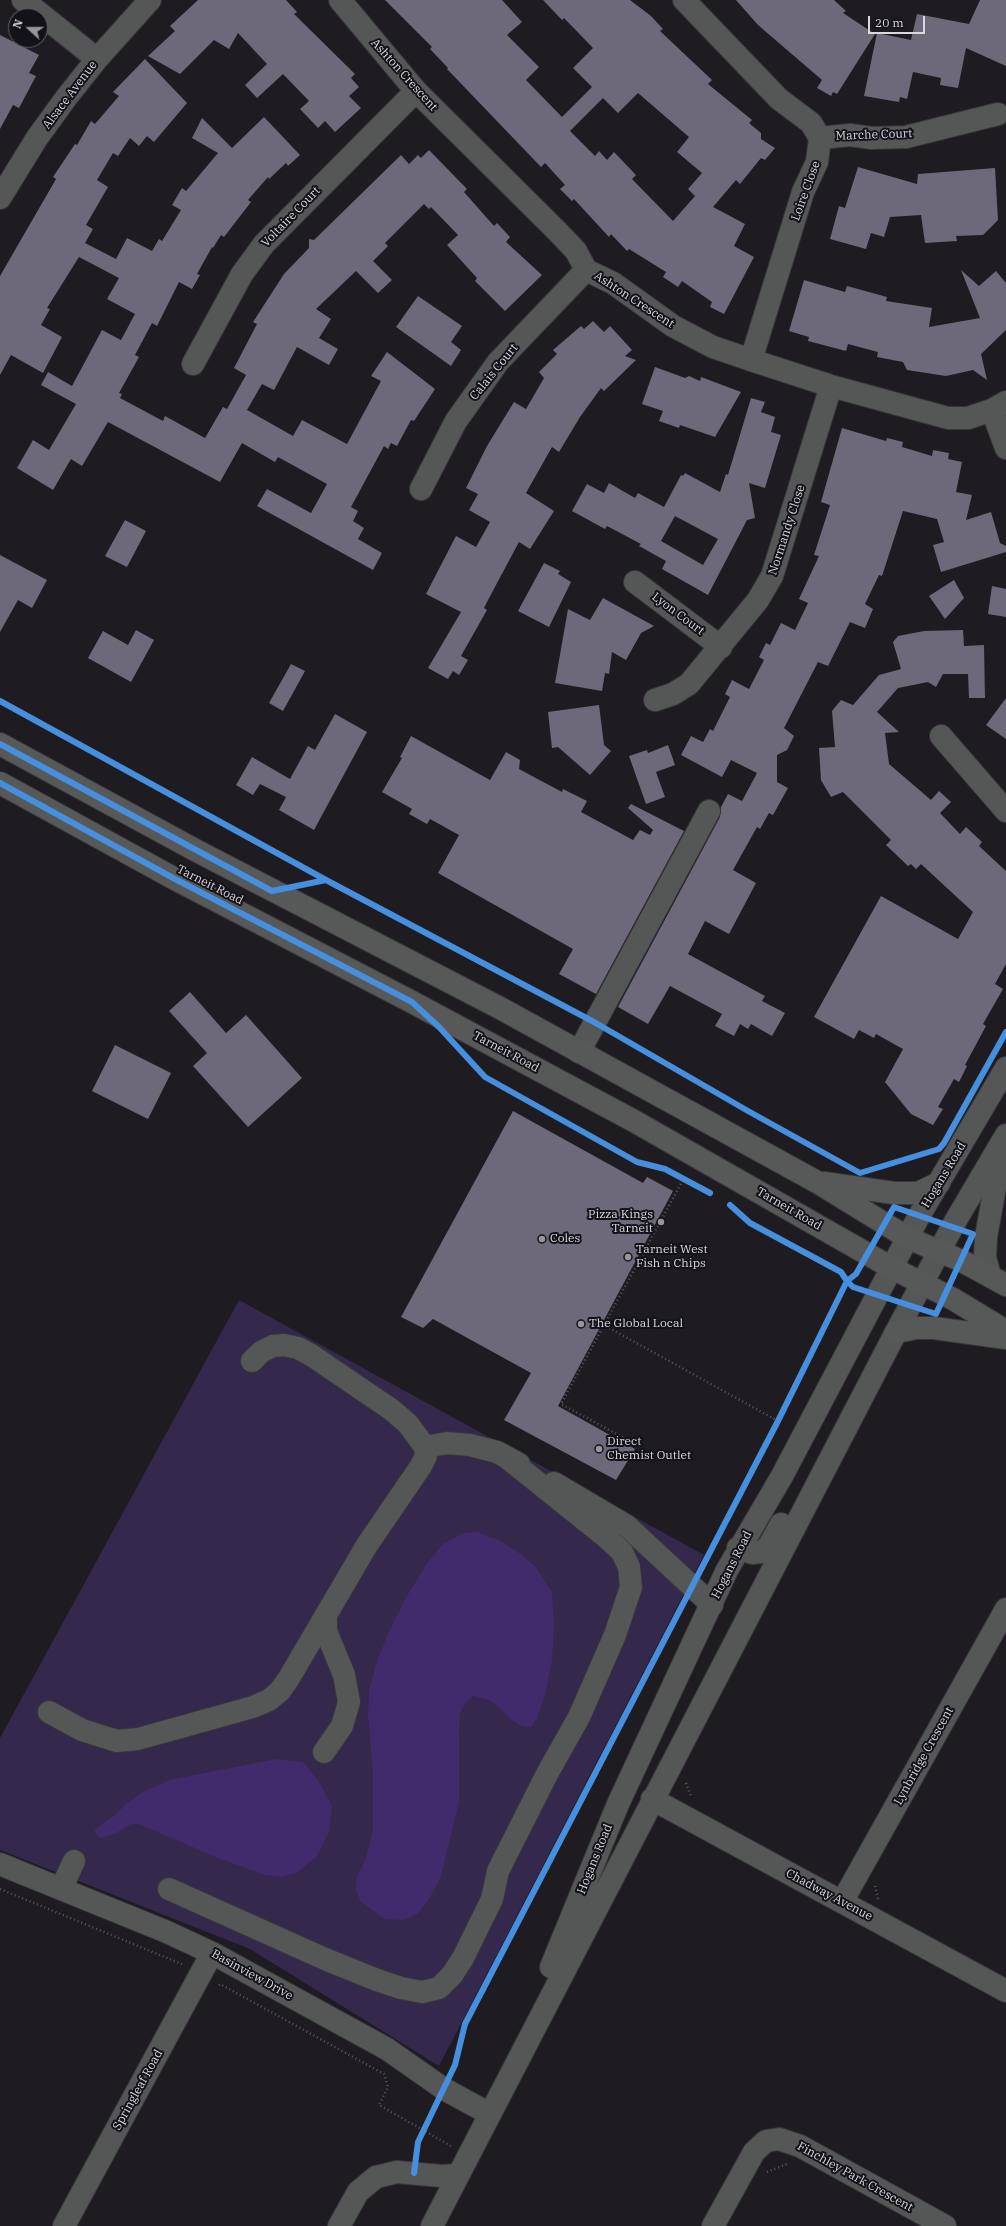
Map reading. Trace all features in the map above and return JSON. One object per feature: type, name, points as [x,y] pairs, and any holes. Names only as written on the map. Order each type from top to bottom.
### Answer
[{"type":"main road","name":"Tarneit Road","points":[[0,744],[204,855],[434,973],[817,1182],[908,1238],[962,1261],[998,1280]]},
{"type":"main road","name":"Tarneit Road","points":[[0,783],[174,879],[412,1002],[634,1121],[892,1268],[953,1299],[1006,1332]]},
{"type":"main road","points":[[817,1182],[894,1193],[918,1193],[939,1183]]},
{"type":"main road","points":[[896,1332],[917,1328],[934,1328],[1006,1338]]},
{"type":"street","points":[[23,0],[97,59]]},
{"type":"street","name":"Alsace Avenue","points":[[0,198],[37,138],[97,59],[150,0]]},
{"type":"street","name":"Ashton Crescent","points":[[340,0],[416,91],[576,251],[586,270],[613,283],[673,326],[713,347],[751,360],[831,386],[948,418],[968,418],[999,406]]},
{"type":"street","points":[[684,0],[779,99],[811,123],[820,138]]},
{"type":"street","name":"Voltaire Court","points":[[193,364],[242,274],[264,244],[416,91]]},
{"type":"street","name":"Marche Court","points":[[820,138],[850,135],[872,138],[906,137],[998,114]]},
{"type":"street","name":"Loire Close","points":[[751,360],[803,192],[817,162],[820,138]]},
{"type":"street","name":"Calais Court","points":[[421,489],[456,421],[498,362],[586,270]]},
{"type":"street","name":"Normandy Close","points":[[655,700],[672,694],[689,684],[721,647],[758,600],[772,576],[831,386]]},
{"type":"street","points":[[999,406],[1006,448]]},
{"type":"street","name":"Lyon Court","points":[[635,582],[721,647]]},
{"type":"street","points":[[941,736],[1006,811]]},
{"type":"street","points":[[579,1052],[709,811]]},
{"type":"street","name":"Hogans Road","points":[[504,2085],[618,1804],[738,1548],[782,1476],[908,1238],[1006,1068]]},
{"type":"street","points":[[998,1280],[985,1257],[986,1237],[1005,1137]]},
{"type":"street","name":"Hogans Road","points":[[432,2226],[652,1799],[921,1283],[1005,1137]]},
{"type":"street","points":[[49,1712],[82,1730],[117,1741],[138,1740],[253,1707],[269,1700],[280,1691],[366,1546],[421,1466],[426,1456],[425,1447],[408,1424],[392,1410],[298,1348],[284,1345],[273,1346],[262,1352],[252,1361]]},
{"type":"street","points":[[738,1548],[752,1553],[761,1552],[769,1546],[811,1468],[847,1426]]},
{"type":"street","points":[[425,1447],[447,1443],[497,1452],[572,1493],[627,1526],[712,1605]]},
{"type":"street","points":[[168,1889],[325,1959],[401,1988],[422,1992],[439,1988],[452,1975],[463,1958],[492,1899],[501,1864],[547,1774],[579,1717],[615,1635],[631,1587],[629,1568],[622,1552],[607,1538],[506,1457]]},
{"type":"street","name":"Lynbridge Crescent","points":[[842,1902],[1006,1609]]},
{"type":"street","points":[[324,1752],[342,1726],[349,1702],[344,1675],[326,1631],[326,1615]]},
{"type":"street","points":[[644,1751],[652,1799]]},
{"type":"street","name":"Chadway Avenue","points":[[652,1799],[1006,1991]]},
{"type":"street","points":[[61,1889],[74,1862]]},
{"type":"street","name":"Basinview Drive","points":[[0,1864],[212,1953],[376,2043],[444,2089],[490,2114]]},
{"type":"street","name":"Springleaf Road","points":[[64,2226],[210,1979],[212,1953]]},
{"type":"street","name":"Finchley Park Crescent","points":[[713,2226],[754,2152],[766,2141],[779,2139],[800,2146],[945,2226]]},
{"type":"street","points":[[340,2226],[358,2192],[376,2177],[397,2172],[442,2176],[458,2175]]},
{"type":"path","points":[[677,1176],[690,1183]]},
{"type":"path","points":[[637,1445],[562,1404],[603,1325],[684,1180]]},
{"type":"path","points":[[603,1325],[778,1421]]},
{"type":"path","points":[[774,1427],[781,1414]]},
{"type":"path","points":[[0,1890],[210,1979],[384,2074],[388,2086],[379,2106],[421,2133],[468,2155]]},
{"type":"path","points":[[210,1979],[216,1990]]},
{"type":"path","points":[[421,2133],[426,2123]]},
{"type":"path","points":[[763,2178],[767,2172],[790,2163]]},
{"type":"shaded area","points":[[239,1300],[704,1555],[439,2066],[250,1949],[0,1850],[0,1738]]},
{"type":"shaded area","points":[[478,1532],[500,1541],[519,1553],[535,1566],[552,1592],[554,1624],[552,1660],[545,1695],[537,1718],[531,1727],[522,1726],[513,1721],[493,1702],[483,1698],[473,1696],[466,1702],[460,1713],[459,1802],[441,1876],[430,1897],[418,1913],[404,1920],[385,1919],[361,1902],[356,1891],[357,1877],[366,1858],[373,1830],[373,1772],[368,1716],[369,1691],[376,1664],[388,1634],[407,1596],[428,1562],[443,1544],[464,1533]]},
{"type":"shaded area","points":[[276,1759],[303,1762],[318,1780],[332,1806],[329,1832],[317,1856],[298,1872],[282,1877],[265,1875],[218,1858],[139,1824],[132,1824],[114,1834],[100,1838],[94,1830],[114,1816],[126,1804],[141,1793],[169,1780]]},
{"type":"building","points":[[198,0],[286,0],[297,12],[294,14],[355,74],[351,78],[359,87],[349,96],[361,108],[335,132],[325,121],[318,128],[300,109],[309,101],[283,74],[257,98],[245,85],[267,64],[238,33],[229,49],[214,40],[180,74],[148,56],[175,31],[170,26]]},
{"type":"building","points":[[385,0],[502,0],[522,22],[507,35],[539,67],[526,80],[562,117],[592,87],[573,68],[593,48],[564,18],[562,20],[543,0],[630,0],[651,16],[663,29],[660,31],[712,80],[708,84],[752,120],[749,123],[761,133],[761,139],[775,148],[765,160],[761,158],[740,184],[736,180],[713,207],[745,224],[734,246],[754,257],[724,314],[710,307],[712,302],[682,281],[678,287],[663,277],[666,272],[629,249],[627,251],[611,234],[609,237],[574,199],[572,201],[560,189],[565,185],[545,163],[541,167],[447,69],[448,68],[430,49],[432,47]],"holes":[[[638,93],[689,137],[677,152],[702,173],[688,189],[695,196],[673,221],[632,179],[636,175],[614,152],[607,160],[599,151],[595,156],[570,131],[603,98],[618,113]]]},
{"type":"building","points":[[736,0],[834,0],[846,11],[843,13],[875,34],[837,94],[833,92],[831,96],[817,88],[822,80],[758,25]]},
{"type":"building","points":[[980,0],[1006,0],[1006,66],[966,48],[958,88],[940,85],[941,78],[913,72],[907,99],[900,97],[899,102],[864,96],[877,33],[911,40],[917,14],[969,24]]},
{"type":"building","points":[[0,35],[8,39],[8,48],[25,48],[39,55],[29,73],[36,76],[19,108],[13,105],[0,129]]},
{"type":"building","points":[[145,59],[187,103],[154,142],[147,136],[139,146],[130,138],[118,156],[113,153],[97,180],[108,187],[86,225],[93,229],[85,243],[116,259],[127,238],[152,251],[159,239],[162,241],[181,210],[172,205],[182,188],[186,191],[218,153],[192,138],[202,118],[232,148],[264,117],[300,155],[288,166],[286,163],[269,179],[268,177],[248,200],[251,202],[224,237],[221,235],[213,248],[212,247],[197,274],[200,275],[192,289],[179,282],[157,326],[152,323],[135,355],[139,357],[119,393],[122,394],[120,398],[163,421],[165,416],[205,438],[223,407],[227,409],[246,375],[234,368],[257,324],[253,322],[284,274],[309,248],[309,239],[314,240],[401,155],[409,164],[418,155],[421,158],[429,150],[467,189],[464,192],[494,226],[497,223],[510,237],[506,242],[542,275],[505,311],[475,281],[477,278],[447,245],[458,235],[431,207],[429,209],[424,204],[385,243],[388,246],[373,261],[392,280],[378,293],[356,271],[316,309],[331,319],[319,338],[338,349],[329,365],[297,347],[274,390],[262,384],[247,410],[293,436],[302,420],[347,444],[381,381],[371,376],[387,352],[435,389],[414,421],[411,420],[397,446],[391,443],[388,449],[384,446],[351,507],[358,511],[353,521],[364,528],[358,539],[382,553],[373,570],[257,506],[267,489],[311,513],[327,484],[278,457],[275,462],[242,443],[220,482],[108,422],[82,466],[71,459],[53,490],[17,468],[33,440],[49,450],[76,404],[41,385],[48,372],[72,386],[102,330],[121,340],[135,314],[107,299],[119,278],[79,257],[47,308],[50,309],[41,325],[62,337],[43,373],[11,355],[0,375],[0,276],[56,179],[53,177],[75,144],[77,145],[91,121],[95,124],[119,96],[113,92]]},
{"type":"building","points":[[858,167],[917,184],[918,174],[995,168],[998,220],[983,235],[956,236],[957,241],[925,243],[921,215],[890,217],[884,237],[871,233],[866,249],[830,239],[839,206],[845,208]]},
{"type":"building","points":[[961,270],[979,286],[996,271],[1006,283],[1006,330],[981,354],[987,380],[973,370],[946,376],[907,370],[903,362],[877,357],[878,352],[848,344],[846,351],[808,341],[809,337],[789,331],[804,280],[845,292],[847,286],[887,297],[886,301],[932,308],[929,327],[980,318]]},
{"type":"building","points":[[418,296],[462,326],[451,342],[461,350],[451,366],[396,327]]},
{"type":"building","points":[[593,321],[604,332],[610,326],[632,350],[625,356],[636,360],[604,391],[601,388],[580,417],[559,452],[552,447],[526,493],[554,511],[530,549],[519,542],[484,608],[487,610],[461,656],[468,660],[459,675],[453,671],[448,679],[428,668],[461,612],[426,594],[456,536],[476,547],[490,522],[469,510],[478,494],[466,488],[487,446],[514,402],[526,409],[544,378],[539,372],[557,354],[553,350],[581,326],[584,329]]},
{"type":"building","points":[[655,367],[685,378],[689,376],[700,381],[701,377],[741,392],[715,437],[680,425],[679,428],[659,421],[663,411],[642,404]]},
{"type":"building","points":[[751,398],[765,402],[761,412],[775,417],[771,432],[781,435],[765,488],[749,483],[755,518],[747,520],[708,595],[662,569],[666,561],[639,546],[641,544],[607,526],[605,529],[572,511],[587,484],[604,493],[609,483],[635,498],[638,493],[664,507],[681,475],[683,476],[685,473],[720,492],[726,474],[728,475]],"holes":[[[675,516],[718,539],[703,565],[661,541]]]},
{"type":"building","points":[[842,428],[886,441],[887,438],[903,442],[902,447],[932,456],[933,450],[949,453],[948,459],[962,462],[956,492],[972,495],[966,520],[991,512],[1000,543],[1006,546],[1006,552],[941,572],[933,545],[944,542],[937,519],[903,511],[882,576],[879,575],[865,604],[873,609],[865,628],[850,622],[828,666],[818,662],[784,728],[794,736],[787,750],[777,755],[777,782],[788,788],[773,815],[769,813],[760,829],[757,827],[733,870],[756,883],[729,934],[705,921],[688,954],[765,996],[762,1001],[785,1013],[772,1036],[751,1024],[748,1029],[740,1024],[734,1036],[715,1026],[722,1014],[670,986],[648,1024],[618,1007],[720,817],[721,807],[728,794],[742,801],[757,773],[731,760],[722,777],[681,755],[691,736],[703,742],[710,729],[713,731],[730,697],[725,694],[732,680],[749,689],[764,660],[759,657],[766,643],[770,645],[781,623],[795,630],[808,603],[799,599],[819,556],[814,555],[830,505],[821,502]]},
{"type":"building","points":[[125,520],[146,531],[127,567],[105,556]]},
{"type":"building","points":[[0,555],[47,580],[32,608],[18,600],[0,632]]},
{"type":"building","points":[[544,563],[560,571],[558,574],[571,582],[549,627],[518,611]]},
{"type":"building","points":[[954,580],[964,598],[945,619],[929,596]]},
{"type":"building","points":[[992,586],[1006,589],[1006,617],[988,614]]},
{"type":"building","points":[[603,598],[654,626],[641,633],[626,660],[612,652],[609,674],[605,673],[602,691],[555,683],[568,609],[590,620]]},
{"type":"building","points":[[136,630],[154,640],[131,682],[88,658],[103,631],[128,645]]},
{"type":"building","points":[[963,630],[964,646],[984,645],[985,698],[969,698],[968,674],[943,674],[936,687],[928,682],[898,688],[877,712],[899,732],[885,733],[889,764],[931,800],[939,791],[951,802],[940,813],[960,834],[966,827],[982,842],[979,846],[1006,871],[1006,964],[995,984],[1003,989],[983,1024],[986,1026],[965,1065],[967,1066],[959,1082],[954,1079],[938,1107],[943,1109],[933,1125],[911,1114],[885,1082],[903,1049],[876,1034],[874,1038],[859,1030],[854,1039],[814,1017],[881,896],[958,939],[973,912],[921,864],[916,869],[911,864],[908,866],[886,845],[891,840],[843,792],[831,797],[821,780],[819,748],[835,747],[832,711],[841,700],[853,705],[879,675],[901,669],[893,642],[898,636],[924,631]]},
{"type":"building","points":[[291,664],[305,671],[283,711],[269,703]]},
{"type":"building","points":[[1006,698],[1006,739],[986,725]]},
{"type":"building","points":[[599,705],[604,745],[611,751],[590,775],[558,747],[552,748],[548,712]]},
{"type":"building","points":[[335,714],[367,732],[314,830],[279,810],[286,797],[260,784],[253,795],[236,785],[252,757],[290,779],[308,746],[315,750]]},
{"type":"building","points":[[411,736],[490,780],[506,752],[520,760],[519,769],[562,792],[563,789],[587,801],[581,812],[633,840],[640,830],[650,835],[653,830],[628,808],[631,804],[684,831],[596,994],[559,974],[573,949],[438,873],[459,835],[430,819],[427,824],[409,814],[412,809],[382,792],[402,758],[400,757]]},
{"type":"building","points":[[668,745],[675,765],[656,772],[665,797],[646,804],[629,756],[647,750],[648,753]]},
{"type":"building","points":[[190,992],[226,1033],[246,1015],[302,1078],[248,1127],[193,1066],[207,1053],[169,1011]]},
{"type":"building","points":[[115,1045],[171,1073],[148,1119],[92,1091]]},
{"type":"building","points":[[513,1111],[643,1183],[647,1177],[673,1191],[558,1406],[635,1449],[616,1480],[504,1420],[531,1373],[433,1319],[423,1328],[401,1317]]},
{"type":"cycle path","points":[[0,701],[326,880],[594,1022],[748,1111],[860,1173],[939,1149],[944,1143],[1006,1032]]},
{"type":"cycle path","points":[[0,744],[272,891],[326,880]]},
{"type":"cycle path","points":[[0,783],[175,879],[412,1002],[439,1027],[485,1077],[637,1162],[665,1169],[710,1193]]},
{"type":"cycle path","points":[[414,2173],[418,2142],[455,2065],[465,2024],[778,1421],[847,1281],[856,1274],[894,1207],[973,1234],[936,1314],[853,1287],[847,1281],[841,1272],[750,1223],[730,1205]]},
{"type":"place","name":"Pizza Kings Tarneit","points":[[661,1222]]},
{"type":"place","name":"Coles","points":[[542,1239]]},
{"type":"place","name":"Tarneit West Fish n Chips","points":[[628,1257]]},
{"type":"place","name":"The Global Local","points":[[581,1324]]},
{"type":"place","name":"Direct Chemist Outlet","points":[[599,1449]]}]
